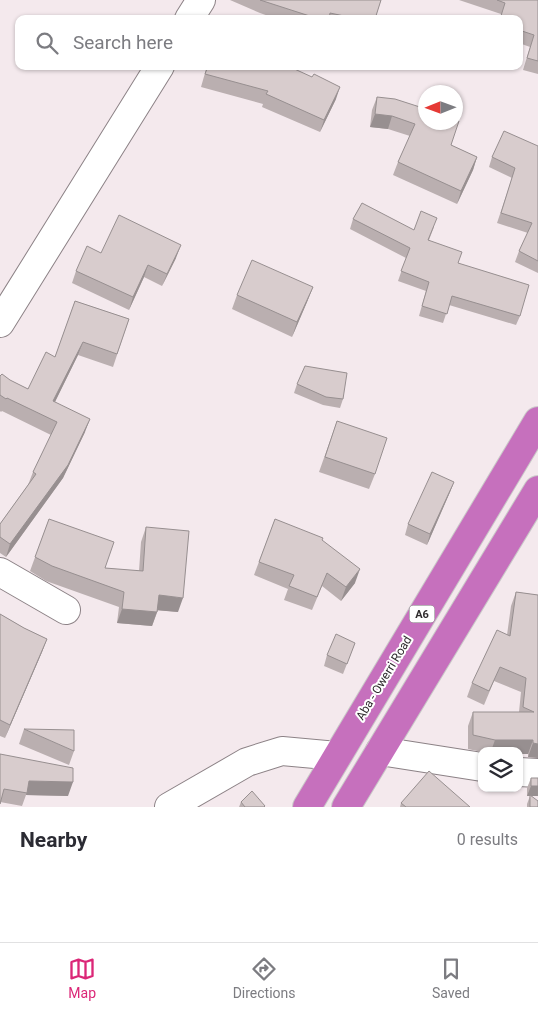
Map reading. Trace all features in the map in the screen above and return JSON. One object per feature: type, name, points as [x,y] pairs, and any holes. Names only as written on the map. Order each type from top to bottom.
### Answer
[{"type":"highway","name":"Aba - Owerri Road","points":[[307,807],[538,421]]},
{"type":"highway","points":[[346,807],[538,490]]},
{"type":"street","points":[[192,15],[201,0]]},
{"type":"street","points":[[0,323],[158,70]]},
{"type":"street","points":[[0,572],[66,610]]},
{"type":"street","points":[[169,807],[247,762],[282,751],[337,756]]},
{"type":"street","points":[[380,751],[478,766]]},
{"type":"street","points":[[523,772],[538,773]]},
{"type":"building","points":[[260,0],[381,0],[376,15],[339,15],[330,13],[330,15],[307,15]]},
{"type":"building","points":[[497,0],[538,0],[538,61],[527,58],[534,35],[523,31],[523,15],[501,15],[505,3]]},
{"type":"building","points":[[206,70],[297,70],[312,77],[314,74],[340,87],[324,120],[266,94],[268,91],[205,74]]},
{"type":"building","points":[[377,97],[395,99],[418,106],[418,130],[456,130],[451,145],[477,157],[461,191],[398,162],[415,124],[392,116],[375,114]]},
{"type":"building","points":[[504,131],[538,146],[538,261],[519,251],[532,223],[501,213],[515,168],[492,157]]},
{"type":"building","points":[[362,203],[414,230],[421,211],[437,218],[428,240],[462,252],[458,263],[529,285],[520,316],[452,296],[447,314],[422,306],[429,282],[401,271],[410,248],[353,219]]},
{"type":"building","points":[[119,215],[181,245],[167,274],[148,265],[133,297],[76,271],[87,246],[101,253]]},
{"type":"building","points":[[252,260],[313,287],[297,322],[237,295]]},
{"type":"building","points":[[75,301],[129,319],[117,354],[83,342],[53,401],[90,419],[68,465],[10,544],[0,537],[0,524],[36,474],[33,472],[57,422],[0,395],[0,376],[2,374],[28,389],[46,352],[55,357]]},
{"type":"building","points":[[305,366],[347,373],[343,399],[326,397],[297,384]]},
{"type":"building","points":[[337,421],[387,438],[375,474],[325,457]]},
{"type":"building","points":[[432,472],[454,482],[430,534],[408,524]]},
{"type":"building","points":[[49,519],[114,542],[105,568],[143,571],[146,527],[189,531],[183,598],[159,595],[157,612],[122,609],[124,592],[52,566],[35,557]]},
{"type":"building","points":[[275,519],[323,538],[322,540],[360,569],[346,587],[327,573],[317,597],[289,586],[294,575],[259,562]]},
{"type":"building","points":[[516,592],[538,595],[538,744],[533,743],[533,740],[495,740],[473,735],[473,712],[534,712],[523,707],[526,678],[500,667],[489,691],[472,683],[497,630],[510,636]]},
{"type":"building","points":[[0,614],[47,639],[10,725],[0,720]]},
{"type":"building","points":[[336,634],[355,643],[347,664],[327,655]]},
{"type":"building","points":[[24,729],[74,730],[74,751]]},
{"type":"building","points":[[0,754],[73,768],[73,782],[29,781],[27,793],[4,789],[0,804]]},
{"type":"building","points":[[429,771],[470,807],[406,807],[401,803]]},
{"type":"building","points":[[531,778],[538,778],[538,786],[531,786]]},
{"type":"building","points":[[252,791],[264,807],[245,807],[241,802]]},
{"type":"building","points":[[530,795],[538,801],[538,807],[530,807]]}]
